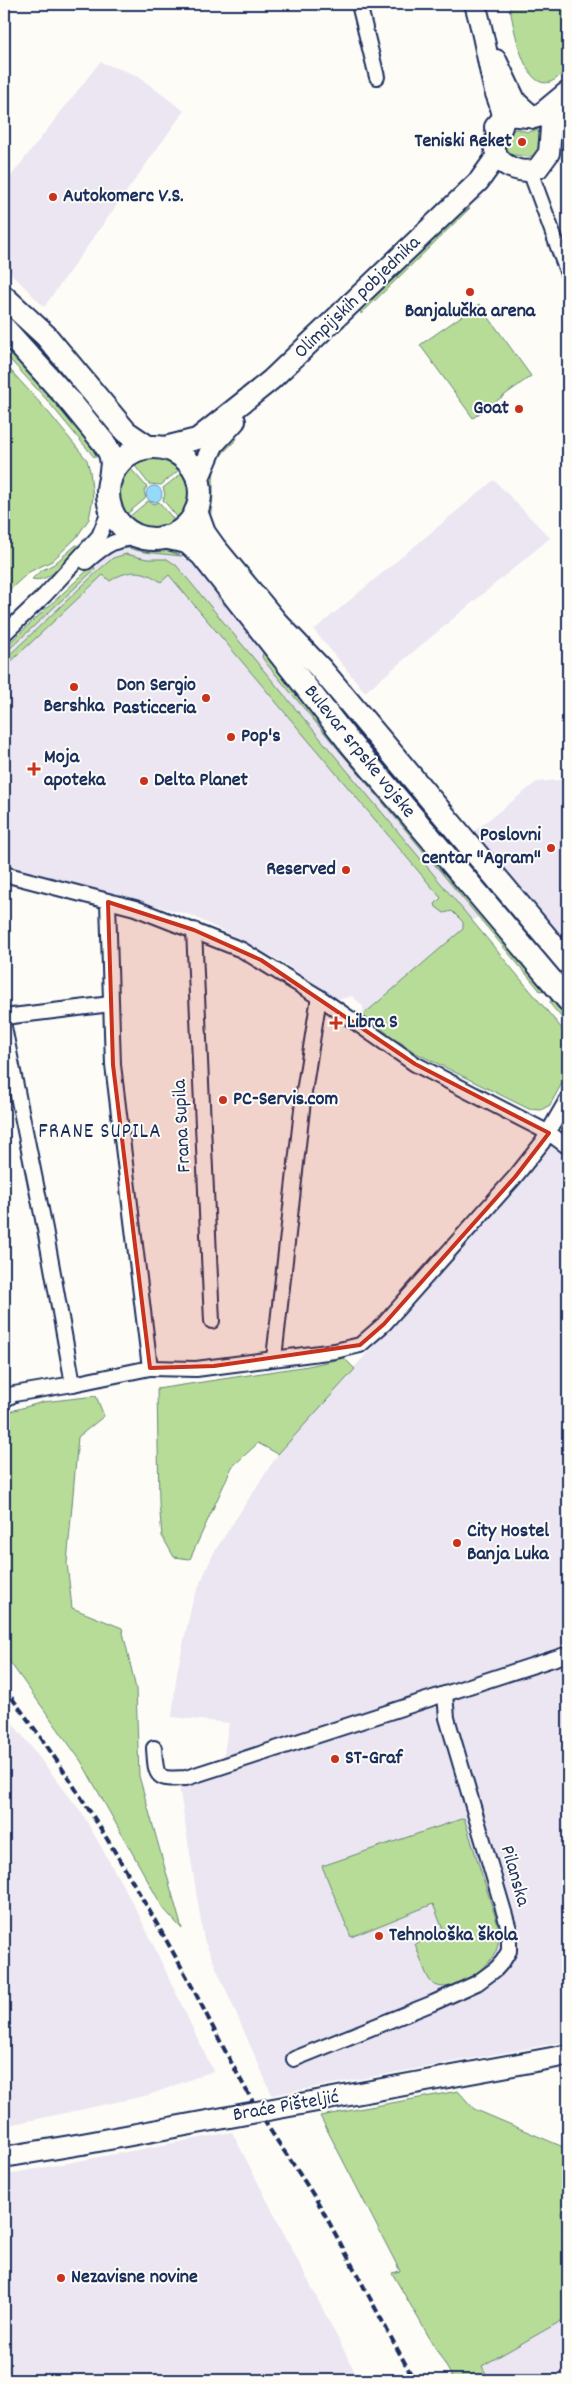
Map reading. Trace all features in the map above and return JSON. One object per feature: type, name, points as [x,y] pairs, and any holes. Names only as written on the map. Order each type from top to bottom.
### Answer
[{"type":"main road","points":[[4,297],[46,336],[132,438],[180,455],[189,462],[198,480]]},
{"type":"main road","name":"Bulevar srpske vojske","points":[[4,328],[62,392],[104,443],[112,463],[109,485],[113,514],[120,523],[128,530],[155,538],[186,542],[202,555],[350,743],[568,1000]]},
{"type":"main road","points":[[109,485],[115,469],[124,458],[157,447]]},
{"type":"main road","name":"Bulevar srpske vojske","points":[[198,480],[200,496],[196,511],[204,533],[277,624],[321,669],[568,963]]},
{"type":"main road","points":[[155,538],[184,527],[196,511]]},
{"type":"street","points":[[358,4],[377,77]]},
{"type":"street","points":[[475,4],[482,26],[516,102],[527,145],[568,274]]},
{"type":"street","points":[[482,26],[488,76],[501,123]]},
{"type":"street","name":"Olimpijskih pobjednika","points":[[198,480],[213,446],[272,380],[443,216],[496,178],[527,145],[568,93]]},
{"type":"street","points":[[527,145],[552,120],[568,99]]},
{"type":"street","name":"Olimpijskih pobjednika","points":[[527,145],[554,122],[568,104]]},
{"type":"street","points":[[527,145],[490,138],[509,116],[527,145],[568,251]]},
{"type":"street","name":"Olimpijskih pobjednika","points":[[157,447],[197,439],[272,380]]},
{"type":"street","points":[[4,634],[45,595],[99,536],[107,516],[109,485]]},
{"type":"street","points":[[45,595],[113,541],[131,537],[155,538]]},
{"type":"street","points":[[4,874],[135,908],[194,930],[261,960],[319,997],[415,1064],[549,1132],[568,1147]]},
{"type":"street","points":[[108,902],[113,1065],[150,1368]]},
{"type":"street","name":"Frana Supila","points":[[194,930],[212,1321]]},
{"type":"street","points":[[274,1358],[304,1092],[319,997]]},
{"type":"street","points":[[4,1017],[111,1004]]},
{"type":"street","points":[[4,1027],[43,1220],[72,1384]]},
{"type":"street","points":[[4,1400],[14,1394],[150,1368],[196,1369],[335,1351],[360,1345],[384,1324],[515,1178],[549,1132],[568,1098]]},
{"type":"street","points":[[154,1748],[154,1769],[159,1775],[164,1778],[186,1778],[568,1654]]},
{"type":"street","name":"Pilanska","points":[[294,2059],[466,1989],[496,1969],[509,1951],[509,1929],[447,1718],[445,1694]]},
{"type":"street","name":"Braće Pišteljić","points":[[4,2157],[568,2055]]},
{"type":"highlighted area","points":[[108,902],[194,930],[261,960],[415,1064],[549,1133],[515,1177],[384,1324],[360,1345],[214,1366],[150,1368],[113,1065]]},
{"type":"shaded area","points":[[100,62],[136,75],[184,111],[44,307],[4,266],[4,185]]},
{"type":"shaded area","points":[[494,480],[550,538],[365,692],[314,630]]},
{"type":"shaded area","points":[[132,546],[174,552],[194,564],[482,913],[363,1015],[363,1006],[352,996],[341,999],[336,998],[279,960],[191,915],[4,867],[4,648],[113,548]]},
{"type":"shaded area","points":[[568,779],[568,955],[469,835],[537,782]]},
{"type":"shaded area","points":[[553,1142],[568,1153],[568,1644],[223,1759],[229,1723],[172,1717],[177,1672],[193,1600],[213,1554],[278,1454]]},
{"type":"shaded area","points":[[568,1659],[568,2041],[272,2095],[204,1940],[179,1786],[397,1712]]},
{"type":"shaded area","points":[[4,1712],[82,1813],[138,1913],[213,2071],[149,2095],[4,2126]]},
{"type":"shaded area","points":[[232,2132],[359,2380],[4,2380],[4,2175]]},
{"type":"shaded area","points":[[568,2317],[568,2380],[489,2380],[481,2366]]},
{"type":"green space","points":[[509,4],[568,4],[568,67],[553,81],[541,82],[533,76],[526,66],[517,39]]},
{"type":"green space","points":[[517,129],[528,132],[537,130],[541,136],[541,147],[533,156],[511,155],[505,157],[502,141],[511,130]]},
{"type":"green space","points":[[470,208],[361,314],[360,307],[448,222]]},
{"type":"green space","points":[[479,304],[531,376],[473,418],[420,345]]},
{"type":"green space","points":[[4,305],[124,441],[117,447],[31,343],[4,315]]},
{"type":"green space","points":[[4,345],[37,380],[88,442],[97,457],[94,457],[46,399],[4,353]]},
{"type":"green space","points":[[4,363],[49,413],[87,460],[93,498],[89,519],[76,538],[52,561],[29,572],[4,595]]},
{"type":"green space","points":[[234,434],[237,439],[216,463],[210,522],[208,521],[211,494],[208,480],[210,463]]},
{"type":"green space","points":[[158,459],[169,462],[179,470],[161,485],[149,484],[135,466],[146,460]]},
{"type":"green space","points":[[131,469],[147,487],[144,491],[146,498],[127,514],[121,502],[120,490],[123,479]]},
{"type":"green space","points":[[182,473],[189,496],[186,508],[178,518],[163,500],[165,494],[163,488]]},
{"type":"green space","points":[[148,501],[154,504],[159,502],[175,521],[163,526],[151,527],[140,524],[129,517]]},
{"type":"green space","points":[[76,545],[80,547],[52,574],[38,580],[32,579],[39,572],[54,564]]},
{"type":"green space","points":[[123,545],[169,551],[182,556],[144,552],[128,548],[104,554]]},
{"type":"green space","points":[[126,554],[147,559],[167,559],[176,565],[568,1036],[568,1072],[550,1105],[541,1110],[529,1109],[416,1053],[364,1017],[363,1015],[463,929],[463,922],[452,911],[444,913],[436,907],[435,904],[441,898],[169,575],[161,582],[148,575],[136,572],[123,574],[110,581],[103,575],[4,668],[4,660],[100,569],[113,558]]},
{"type":"green space","points":[[93,565],[95,569],[4,654],[4,648]]},
{"type":"green space","points":[[287,646],[565,973],[562,975],[444,833],[399,789]]},
{"type":"green space","points":[[264,650],[544,990],[540,991],[266,663],[262,657]]},
{"type":"green space","points":[[553,997],[568,1016],[568,1025],[551,1005],[550,1002]]},
{"type":"green space","points":[[344,1358],[355,1369],[278,1454],[258,1443],[232,1467],[190,1559],[174,1557],[162,1536],[159,1502],[157,1389],[308,1366]]},
{"type":"green space","points":[[96,1396],[104,1416],[78,1437],[67,1563],[72,1608],[122,1628],[136,1689],[139,1776],[182,1929],[163,1908],[81,1761],[4,1654],[4,1413],[43,1402]]},
{"type":"green space","points":[[464,1818],[498,1925],[499,1940],[494,1955],[483,1968],[457,1984],[448,1987],[439,1986],[430,1980],[415,1944],[444,1932],[433,1904],[351,1937],[322,1866]]},
{"type":"green space","points":[[458,2091],[474,2109],[568,2149],[568,2209],[561,2212],[568,2265],[568,2317],[482,2366],[489,2380],[454,2380],[392,2273],[400,2271],[320,2116]]},
{"type":"water","points":[[154,486],[162,494],[154,502],[146,494]]},
{"type":"tunnel","points":[[220,602],[254,576]]},
{"type":"railway","points":[[4,1688],[79,1794],[146,1904],[252,2100],[323,2211],[414,2380]]},
{"type":"place","name":"Teniski Reket","points":[[522,142]]},
{"type":"place","name":"Autokomerc V.S.","points":[[53,197]]},
{"type":"place","name":"Banjalučka arena","points":[[470,292]]},
{"type":"place","name":"Goat","points":[[519,409]]},
{"type":"place","name":"Bershka","points":[[74,687]]},
{"type":"place","name":"Don Sergio Pasticceria","points":[[206,698]]},
{"type":"place","name":"Pop's","points":[[231,737]]},
{"type":"place","name":"Moja apoteka","points":[[34,769]]},
{"type":"place","name":"Delta Planet","points":[[144,781]]},
{"type":"place","name":"Poslovni centar \"Agram\"","points":[[551,848]]},
{"type":"place","name":"Reserved","points":[[346,870]]},
{"type":"place","name":"Libra S","points":[[336,1023]]},
{"type":"place","name":"PC-Servis.com","points":[[223,1100]]},
{"type":"place","name":"City Hostel Banja Luka","points":[[457,1543]]},
{"type":"place","name":"ST-Graf","points":[[335,1759]]},
{"type":"place","name":"Tehnološka škola","points":[[379,1936]]},
{"type":"place","name":"Nezavisne novine","points":[[61,2278]]},
{"type":"district","name":"FRANE SUPILA","points":[[100,1133]]}]
